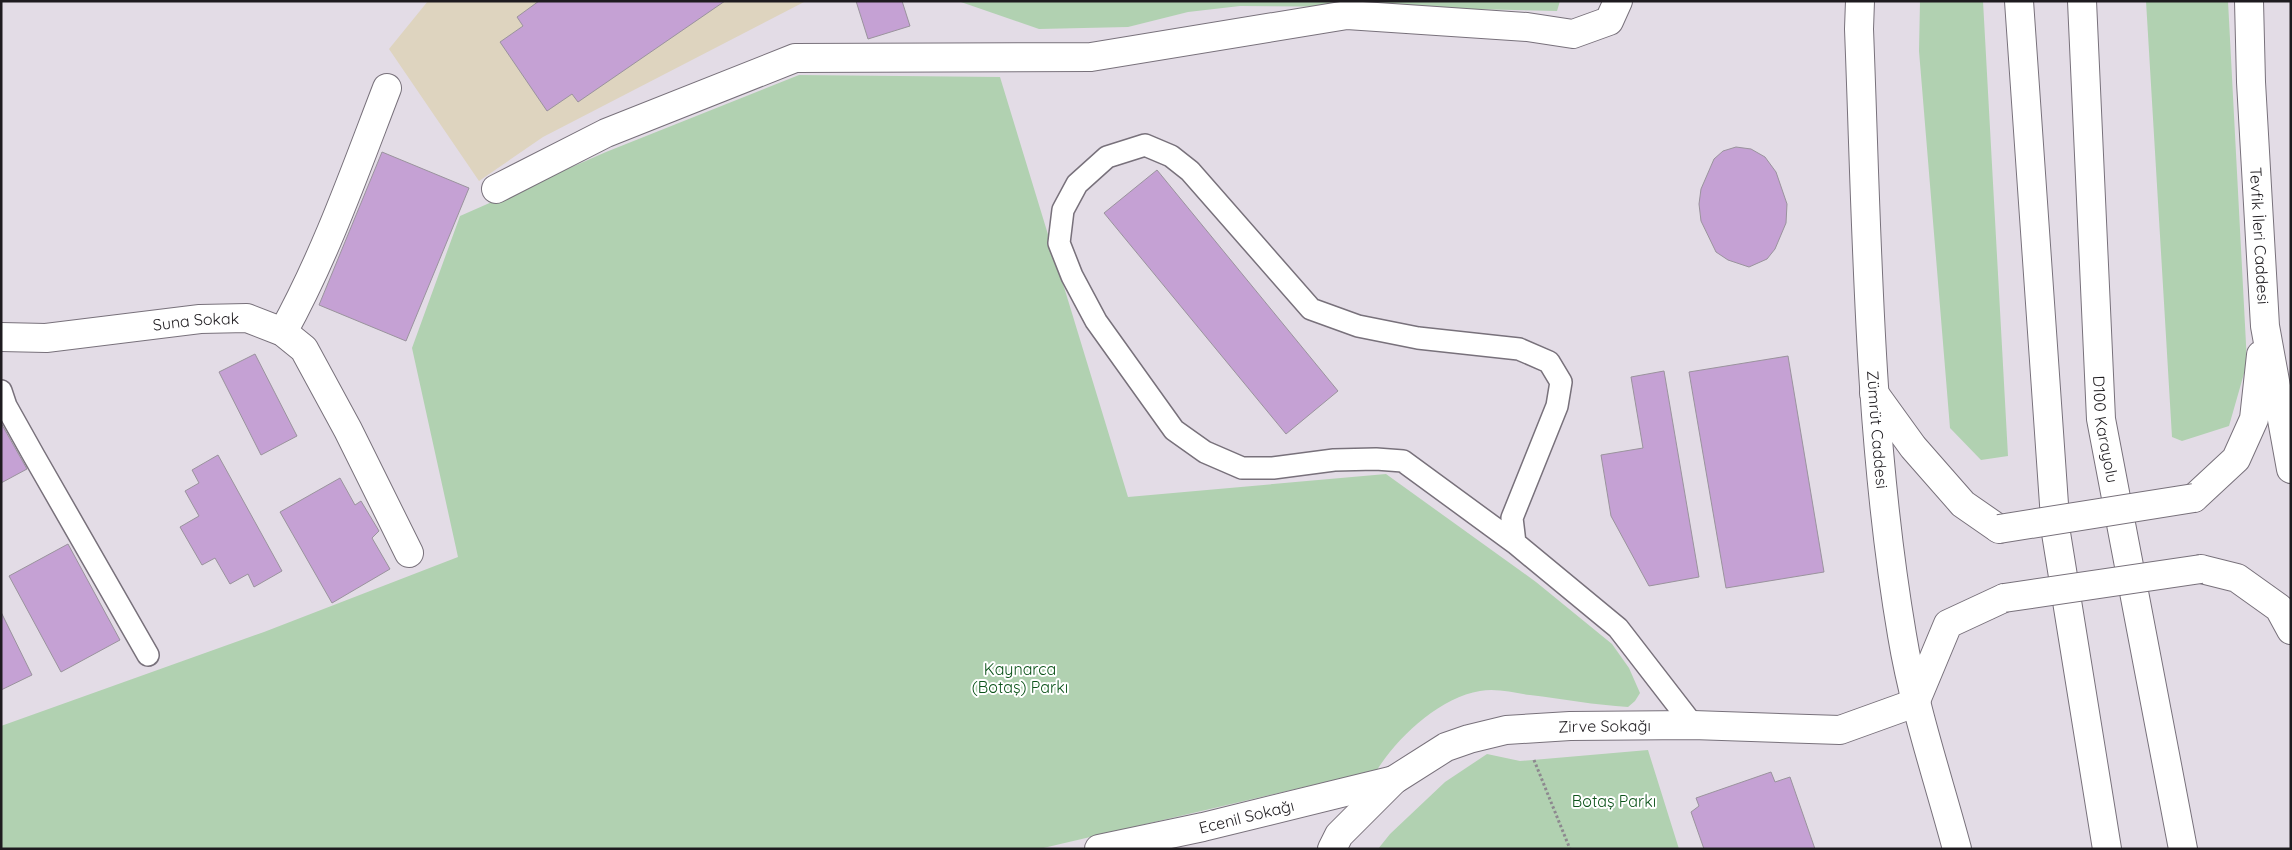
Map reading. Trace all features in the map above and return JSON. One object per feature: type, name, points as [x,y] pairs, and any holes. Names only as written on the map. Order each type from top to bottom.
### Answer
[{"type":"main road","points":[[496,189],[606,133],[795,58],[1091,56],[1347,15],[1527,27],[1573,34],[1609,22],[1618,1]]},
{"type":"main road","name":"Zümrüt Caddesi","points":[[1860,1],[1859,29],[1873,392],[1893,573],[1915,703],[1957,849]]},
{"type":"main road","points":[[2019,1],[2056,533],[2107,849]]},
{"type":"main road","name":"D100 Karayolu","points":[[2082,1],[2101,419],[2183,849]]},
{"type":"main road","name":"Tevfik İleri Caddesi","points":[[2249,1],[2251,82],[2265,326],[2291,469]]},
{"type":"main road","points":[[283,332],[316,268],[344,202],[387,88]]},
{"type":"main road","name":"Suna Sokak","points":[[1,337],[46,338],[200,319],[247,318],[283,332],[304,348],[348,430],[409,553]]},
{"type":"main road","points":[[1873,392],[1913,447],[1963,504],[1999,529],[2194,498],[2236,459],[2254,419],[2265,326]]},
{"type":"main road","points":[[1915,703],[1948,624],[2004,598],[2201,569],[2237,578],[2279,608],[2291,630]]},
{"type":"main road","name":"Zirve Sokağı","points":[[1332,849],[1339,835],[1394,780],[1446,748],[1488,734],[1521,729],[1570,726],[1693,725],[1840,730],[1915,703]]},
{"type":"main road","name":"Ecenil Sokağı","points":[[1099,849],[1203,827],[1394,780]]},
{"type":"lane","points":[[1515,543],[1512,518],[1557,406],[1561,382],[1549,362],[1519,349],[1418,338],[1358,326],[1311,309],[1190,171],[1171,156],[1145,145],[1107,157],[1077,184],[1063,210],[1059,243],[1072,276],[1096,320],[1174,430],[1205,452],[1242,468],[1273,468],[1334,460],[1376,459],[1402,461],[1515,543],[1618,628],[1693,725]]},
{"type":"lane","points":[[1,391],[6,406],[148,655]]},
{"type":"path","points":[[1521,729],[1570,849]]},
{"type":"shaded area","points":[[428,1],[806,1],[543,137],[479,181],[389,49]]},
{"type":"green space","points":[[958,1],[1560,1],[1557,11],[1240,6],[1188,12],[1128,27],[1039,29]]},
{"type":"green space","points":[[1920,1],[1983,1],[2008,456],[1981,460],[1950,428],[1919,51]]},
{"type":"green space","points":[[2146,1],[2228,1],[2247,363],[2229,426],[2182,441],[2172,437]]},
{"type":"green space","name":"Kaynarca (Botaş) Parkı","points":[[799,75],[1000,77],[1128,497],[1386,474],[1536,582],[1612,644],[1629,668],[1640,693],[1635,701],[1628,707],[1499,690],[1480,691],[1450,701],[1435,710],[1396,745],[1377,770],[1039,849],[1,849],[1,726],[264,632],[458,557],[412,348],[460,216],[606,152]]},
{"type":"green space","name":"Botaş Parkı","points":[[1648,750],[1679,849],[1378,849],[1390,834],[1445,782],[1487,754],[1520,761]]},
{"type":"building","points":[[539,1],[725,1],[578,102],[572,94],[547,111],[500,42],[523,26],[517,17]]},
{"type":"building","points":[[856,1],[902,1],[910,26],[868,39]]},
{"type":"building","points":[[1736,147],[1751,149],[1765,157],[1776,172],[1787,204],[1786,223],[1775,249],[1767,259],[1749,267],[1728,260],[1716,252],[1701,221],[1699,204],[1701,189],[1714,159],[1723,151]]},
{"type":"building","points":[[382,152],[469,188],[406,341],[319,305]]},
{"type":"building","points":[[1157,170],[1338,391],[1286,434],[1104,213]]},
{"type":"building","points":[[255,354],[297,436],[261,455],[219,372]]},
{"type":"building","points":[[1788,356],[1824,572],[1726,588],[1689,372]]},
{"type":"building","points":[[1664,371],[1699,577],[1649,586],[1611,516],[1601,455],[1643,448],[1631,377]]},
{"type":"building","points":[[1,423],[27,469],[1,483]]},
{"type":"building","points":[[218,455],[282,571],[254,587],[248,574],[230,584],[215,558],[202,565],[180,527],[199,516],[185,491],[199,483],[192,470]]},
{"type":"building","points":[[340,478],[355,505],[361,501],[379,531],[372,538],[390,569],[332,603],[280,512]]},
{"type":"building","points":[[68,544],[120,640],[61,672],[9,576]]},
{"type":"building","points":[[1,612],[32,675],[1,690]]},
{"type":"building","points":[[1771,772],[1775,782],[1790,777],[1815,849],[1704,849],[1691,812],[1699,806],[1696,798]]}]
